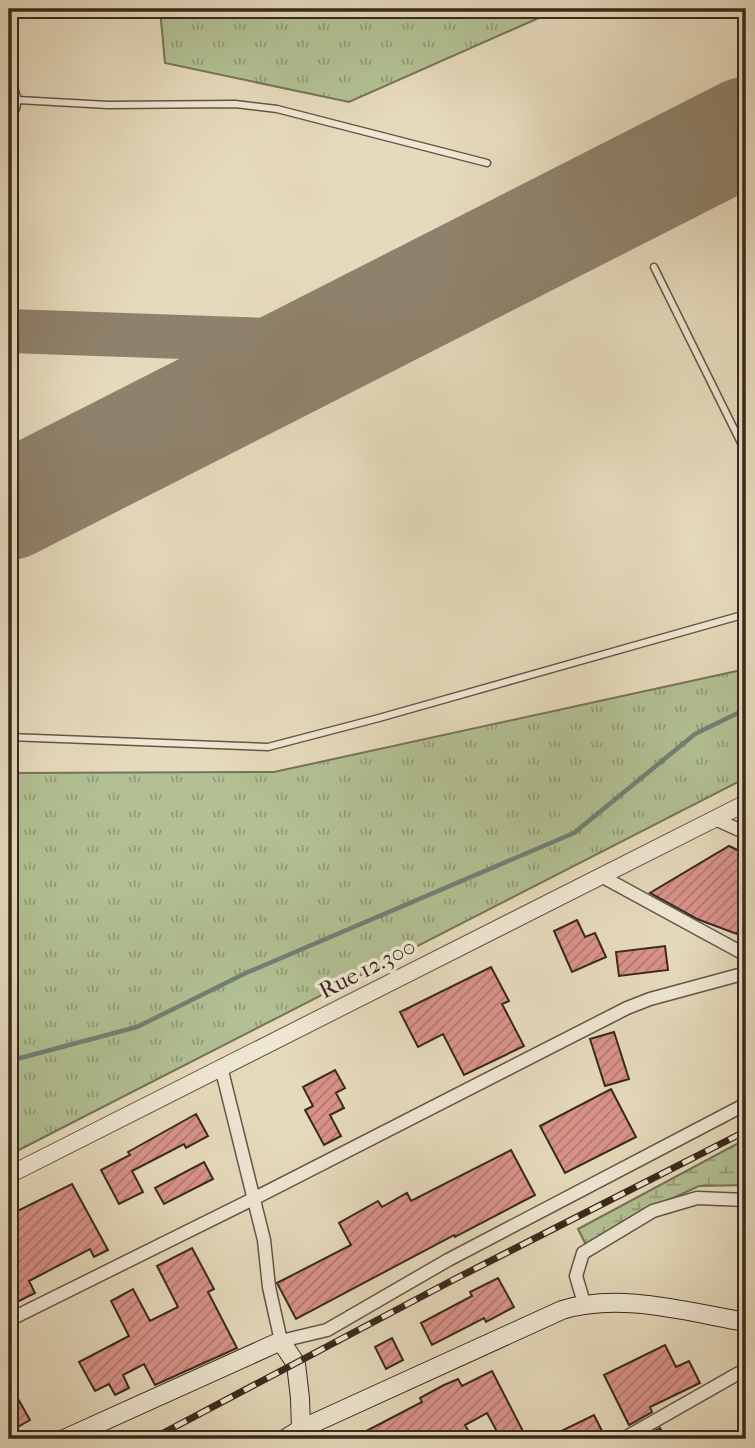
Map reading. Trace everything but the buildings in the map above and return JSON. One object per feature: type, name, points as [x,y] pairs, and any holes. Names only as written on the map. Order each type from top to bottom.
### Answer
[{"type":"main road","points":[[285,1439],[301,1434],[562,1310],[584,1303],[621,1302],[746,1322]]},
{"type":"main road","points":[[64,1439],[281,1341],[296,1364],[301,1434]]},
{"type":"street","name":"Rue 12.300","points":[[9,1174],[746,803]]},
{"type":"street","points":[[715,819],[746,833]]},
{"type":"street","points":[[601,876],[746,955]]},
{"type":"street","points":[[9,1320],[627,1008],[650,999],[746,973]]},
{"type":"street","points":[[221,1067],[255,1198],[264,1240],[269,1287],[281,1341],[327,1330],[448,1260],[746,1104]]},
{"type":"street","points":[[584,1303],[576,1276],[583,1253],[653,1211],[697,1198],[746,1200]]},
{"type":"street","points":[[623,1439],[746,1369]]},
{"type":"lane","points":[[9,83],[18,100],[16,110],[9,121]]},
{"type":"lane","points":[[18,100],[108,105],[245,105],[276,109],[487,163]]},
{"type":"lane","points":[[654,267],[746,453]]},
{"type":"lane","points":[[9,737],[268,747],[746,614]]},
{"type":"green space","points":[[160,9],[559,9],[349,102],[165,63]]},
{"type":"green space","points":[[746,669],[746,778],[9,1155],[9,773],[274,772]]},
{"type":"green space","points":[[746,1139],[746,1185],[699,1186],[627,1219],[586,1245],[578,1229]]},
{"type":"waterway","points":[[9,1061],[137,1027],[246,973],[574,833],[695,734],[746,709]]},
{"type":"taxiway","points":[[9,331],[296,341],[318,341],[345,335]]},
{"type":"taxiway","points":[[9,506],[55,508],[69,506],[95,495],[119,474],[149,434]]},
{"type":"runway","points":[[9,506],[746,131]]},
{"type":"railway","points":[[152,1439],[453,1280],[746,1131]]}]
